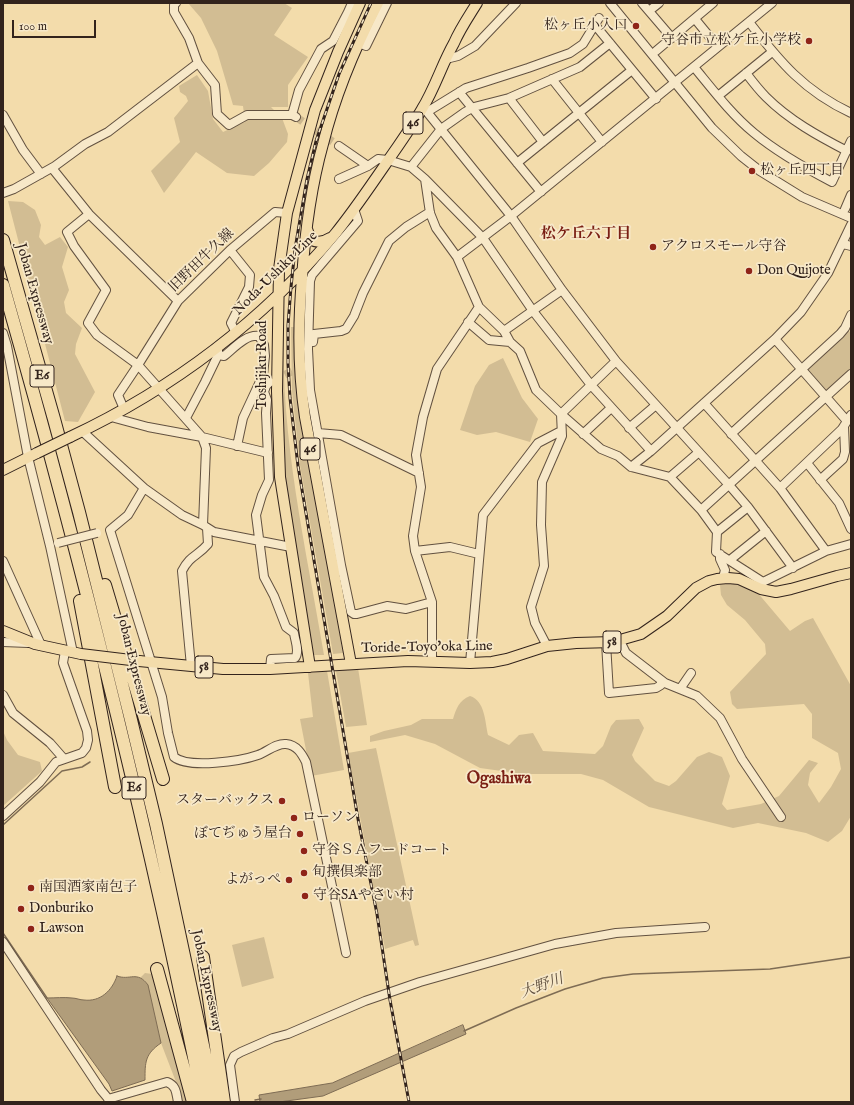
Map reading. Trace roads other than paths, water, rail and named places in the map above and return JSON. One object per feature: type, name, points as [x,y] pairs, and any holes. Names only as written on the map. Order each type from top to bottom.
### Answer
[{"type":"highway","name":"Joban Expressway","points":[[3,240],[79,512],[156,824],[215,1102]]},
{"type":"highway","name":"Joban Expressway","points":[[3,285],[42,422],[144,828],[203,1102]]},
{"type":"highway","points":[[56,476],[115,787]]},
{"type":"highway","points":[[79,512],[107,591],[163,779]]},
{"type":"highway","points":[[202,957],[224,1102]]},
{"type":"highway","points":[[156,969],[193,1102]]},
{"type":"main road","name":"Toshijiku Road","points":[[310,666],[284,502],[279,454],[276,391],[279,269],[288,213],[315,110],[351,14],[360,3]]},
{"type":"main road","name":"46","points":[[351,664],[337,567],[309,441],[301,391],[299,328],[302,270],[316,170],[339,90],[378,3]]},
{"type":"main road","name":"Noda-Ushiku Line","points":[[3,470],[111,416],[159,388],[218,350],[278,295],[335,234],[354,210],[388,160],[425,110],[454,42],[477,3]]},
{"type":"main road","points":[[307,227],[309,236],[316,242],[329,239],[335,234]]},
{"type":"main road","points":[[248,323],[260,316],[268,316],[275,322],[277,328]]},
{"type":"main road","name":"Toride-Toyo'oka Line","points":[[3,631],[38,644],[72,652],[139,661],[223,669],[270,669],[383,661],[470,663],[492,662],[507,659],[547,646],[576,643],[606,643],[620,641],[641,634],[654,627],[696,588],[703,584],[723,578],[739,579],[761,589],[776,592],[851,573]]},
{"type":"street","points":[[176,3],[174,5],[174,12],[189,38],[198,63],[215,85],[216,114],[229,125],[247,115],[294,116],[298,90],[321,49],[333,41],[351,14],[352,3]]},
{"type":"street","points":[[359,43],[366,46],[387,3]]},
{"type":"street","points":[[446,59],[458,56],[475,46],[516,3]]},
{"type":"street","points":[[610,3],[712,128],[741,156],[760,171],[802,196],[851,218]]},
{"type":"street","points":[[642,3],[672,38]]},
{"type":"street","points":[[649,11],[659,3]]},
{"type":"street","points":[[656,51],[713,3]]},
{"type":"street","points":[[457,257],[541,192],[772,3]]},
{"type":"street","points":[[695,19],[718,47]]},
{"type":"street","points":[[656,99],[610,44],[597,22],[583,44],[570,53],[459,92],[425,110],[511,216],[562,290],[616,361],[748,507],[793,568]]},
{"type":"street","points":[[749,22],[784,66],[822,97],[851,113]]},
{"type":"street","points":[[411,167],[441,129],[472,108],[509,98],[580,67],[610,44]]},
{"type":"street","points":[[718,96],[772,52]]},
{"type":"street","points":[[4,192],[14,190],[52,168],[85,144],[108,132],[198,63]]},
{"type":"street","points":[[694,67],[718,96],[753,133],[802,167],[832,182],[851,142]]},
{"type":"street","points":[[517,163],[632,70]]},
{"type":"street","points":[[746,73],[766,97],[794,120],[816,136],[846,151]]},
{"type":"street","points":[[552,79],[602,142]]},
{"type":"street","points":[[459,92],[541,192]]},
{"type":"street","points":[[509,98],[543,142]]},
{"type":"street","points":[[3,115],[24,150],[41,174]]},
{"type":"street","points":[[339,146],[368,166]]},
{"type":"street","points":[[339,179],[368,166],[378,159],[388,160],[411,167],[483,238],[532,311],[590,385],[651,451]]},
{"type":"street","points":[[52,168],[89,214],[178,301]]},
{"type":"street","points":[[424,179],[430,212],[436,228],[457,257],[479,307],[504,331],[510,342],[520,351],[536,390],[601,449],[618,456],[631,466],[670,477],[701,510],[717,532],[716,552],[764,582],[826,551],[851,544]]},
{"type":"street","points":[[845,209],[851,195]]},
{"type":"street","points":[[354,210],[358,221],[312,275],[310,281],[308,349],[310,390],[318,433],[337,567],[351,612],[354,614],[387,606],[406,609],[432,602]]},
{"type":"street","name":"旧野田牛久線","points":[[124,409],[118,395],[178,301],[230,250],[275,212],[288,213]]},
{"type":"street","points":[[309,363],[313,359],[314,334],[341,331],[346,329],[354,316],[363,293],[389,241],[406,227],[430,212]]},
{"type":"street","points":[[89,214],[67,232],[74,246],[106,290],[88,323],[98,335],[138,365],[202,437],[206,448],[205,526],[208,544],[186,563],[182,571],[191,666]]},
{"type":"street","points":[[631,466],[651,451],[775,339],[801,312],[817,291],[847,245],[851,225]]},
{"type":"street","points":[[230,250],[250,275],[249,287],[231,324],[236,333]]},
{"type":"street","points":[[504,331],[562,290]]},
{"type":"street","points":[[432,661],[432,602],[415,551],[413,536],[421,487],[416,455],[422,417],[437,369],[479,307]]},
{"type":"street","points":[[731,434],[840,334],[848,330],[851,315]]},
{"type":"street","points":[[468,322],[488,340],[510,342]]},
{"type":"street","points":[[3,333],[54,545],[72,648],[72,652],[63,663],[88,740],[86,748],[82,752],[56,762],[40,782],[3,816]]},
{"type":"street","points":[[186,418],[205,382],[218,350],[224,356],[249,336],[259,336],[264,345],[265,356],[263,375],[243,418],[237,446]]},
{"type":"street","points":[[775,339],[847,420],[845,452],[843,459],[820,480]]},
{"type":"street","points":[[547,646],[535,623],[531,607],[544,566],[541,525],[542,482],[562,436],[561,414],[616,361]]},
{"type":"street","points":[[701,510],[851,374]]},
{"type":"street","points":[[270,382],[266,386],[264,392],[267,400],[266,413],[269,480],[262,495],[256,515],[264,577],[274,596],[286,627],[294,633],[297,651],[294,658],[271,659],[270,669]]},
{"type":"street","points":[[704,403],[780,488],[826,551]]},
{"type":"street","points":[[629,428],[656,405]]},
{"type":"street","points":[[583,434],[611,408]]},
{"type":"street","points":[[111,416],[148,427],[202,437],[268,453]]},
{"type":"street","points":[[780,488],[807,463],[847,420]]},
{"type":"street","points":[[82,431],[144,488],[182,515],[214,532],[291,547]]},
{"type":"street","points":[[470,663],[483,515],[538,443],[562,432]]},
{"type":"street","points":[[318,433],[341,435],[419,473]]},
{"type":"street","points":[[670,477],[699,452]]},
{"type":"street","points":[[807,463],[839,503],[851,529]]},
{"type":"street","points":[[54,545],[110,530],[128,515],[144,488]]},
{"type":"street","points":[[717,532],[748,507]]},
{"type":"street","points":[[110,530],[162,697],[174,758],[184,762],[204,764],[230,761],[259,755],[270,748],[286,744],[301,752],[306,762],[346,953]]},
{"type":"street","points":[[730,560],[766,531]]},
{"type":"street","points":[[415,551],[450,547],[479,554]]},
{"type":"street","points":[[720,554],[720,559],[725,570],[723,578]]},
{"type":"street","points":[[3,561],[38,644],[3,642]]},
{"type":"street","points":[[620,641],[626,653],[665,683],[697,696],[720,718],[742,759],[781,817]]},
{"type":"street","points":[[606,643],[609,693],[656,688],[661,685],[662,680]]},
{"type":"street","points":[[680,689],[691,673]]},
{"type":"street","points":[[3,695],[13,713],[50,743],[64,759]]},
{"type":"street","points":[[235,1102],[230,1065],[234,1056],[273,1038],[288,1034],[365,1001],[428,980],[555,944],[616,933],[705,927]]},
{"type":"street","points":[[3,942],[110,1101],[123,1094],[167,1082],[175,1087],[178,1102]]},
{"type":"waterway","points":[[3,825],[62,771],[82,767],[90,762]]},
{"type":"waterway","points":[[3,933],[47,998]]},
{"type":"waterway","name":"大野川","points":[[464,1031],[516,1008],[565,989],[603,978],[633,974],[770,969],[851,957]]},
{"type":"waterway","name":"大野川","points":[[255,1100],[261,1099]]},
{"type":"tunnel","points":[[296,117],[339,146]]},
{"type":"tunnel","points":[[274,380],[305,365]]},
{"type":"railway","points":[[371,3],[339,74],[316,141],[307,179],[295,249],[291,287],[288,325],[288,364],[290,398],[298,466],[358,819],[377,914],[390,1000],[409,1102]]},
{"type":"place","name":"松ヶ丘小入口","points":[[636,26]]},
{"type":"place","name":"守谷市立松ケ丘小学校","points":[[809,41]]},
{"type":"place","name":"松ヶ丘四丁目","points":[[752,171]]},
{"type":"place","name":"アクロスモール守谷","points":[[653,247]]},
{"type":"place","name":"Don Quijote","points":[[749,271]]},
{"type":"place","name":"スターバックス","points":[[282,801]]},
{"type":"place","name":"ローソン","points":[[294,818]]},
{"type":"place","name":"ぼてぢゅう屋台","points":[[300,834]]},
{"type":"place","name":"守谷ＳＡフードコート","points":[[304,851]]},
{"type":"place","name":"旬撰倶楽部","points":[[304,873]]},
{"type":"place","name":"よがっぺ","points":[[289,880]]},
{"type":"place","name":"南国酒家南包子","points":[[31,888]]},
{"type":"place","name":"守谷SAやさい村","points":[[305,896]]},
{"type":"place","name":"Donburiko","points":[[21,909]]},
{"type":"place","name":"Lawson","points":[[31,929]]},
{"type":"district","name":"松ケ丘六丁目","points":[[586,235]]},
{"type":"district","name":"Ogashiwa","points":[[499,780]]}]
